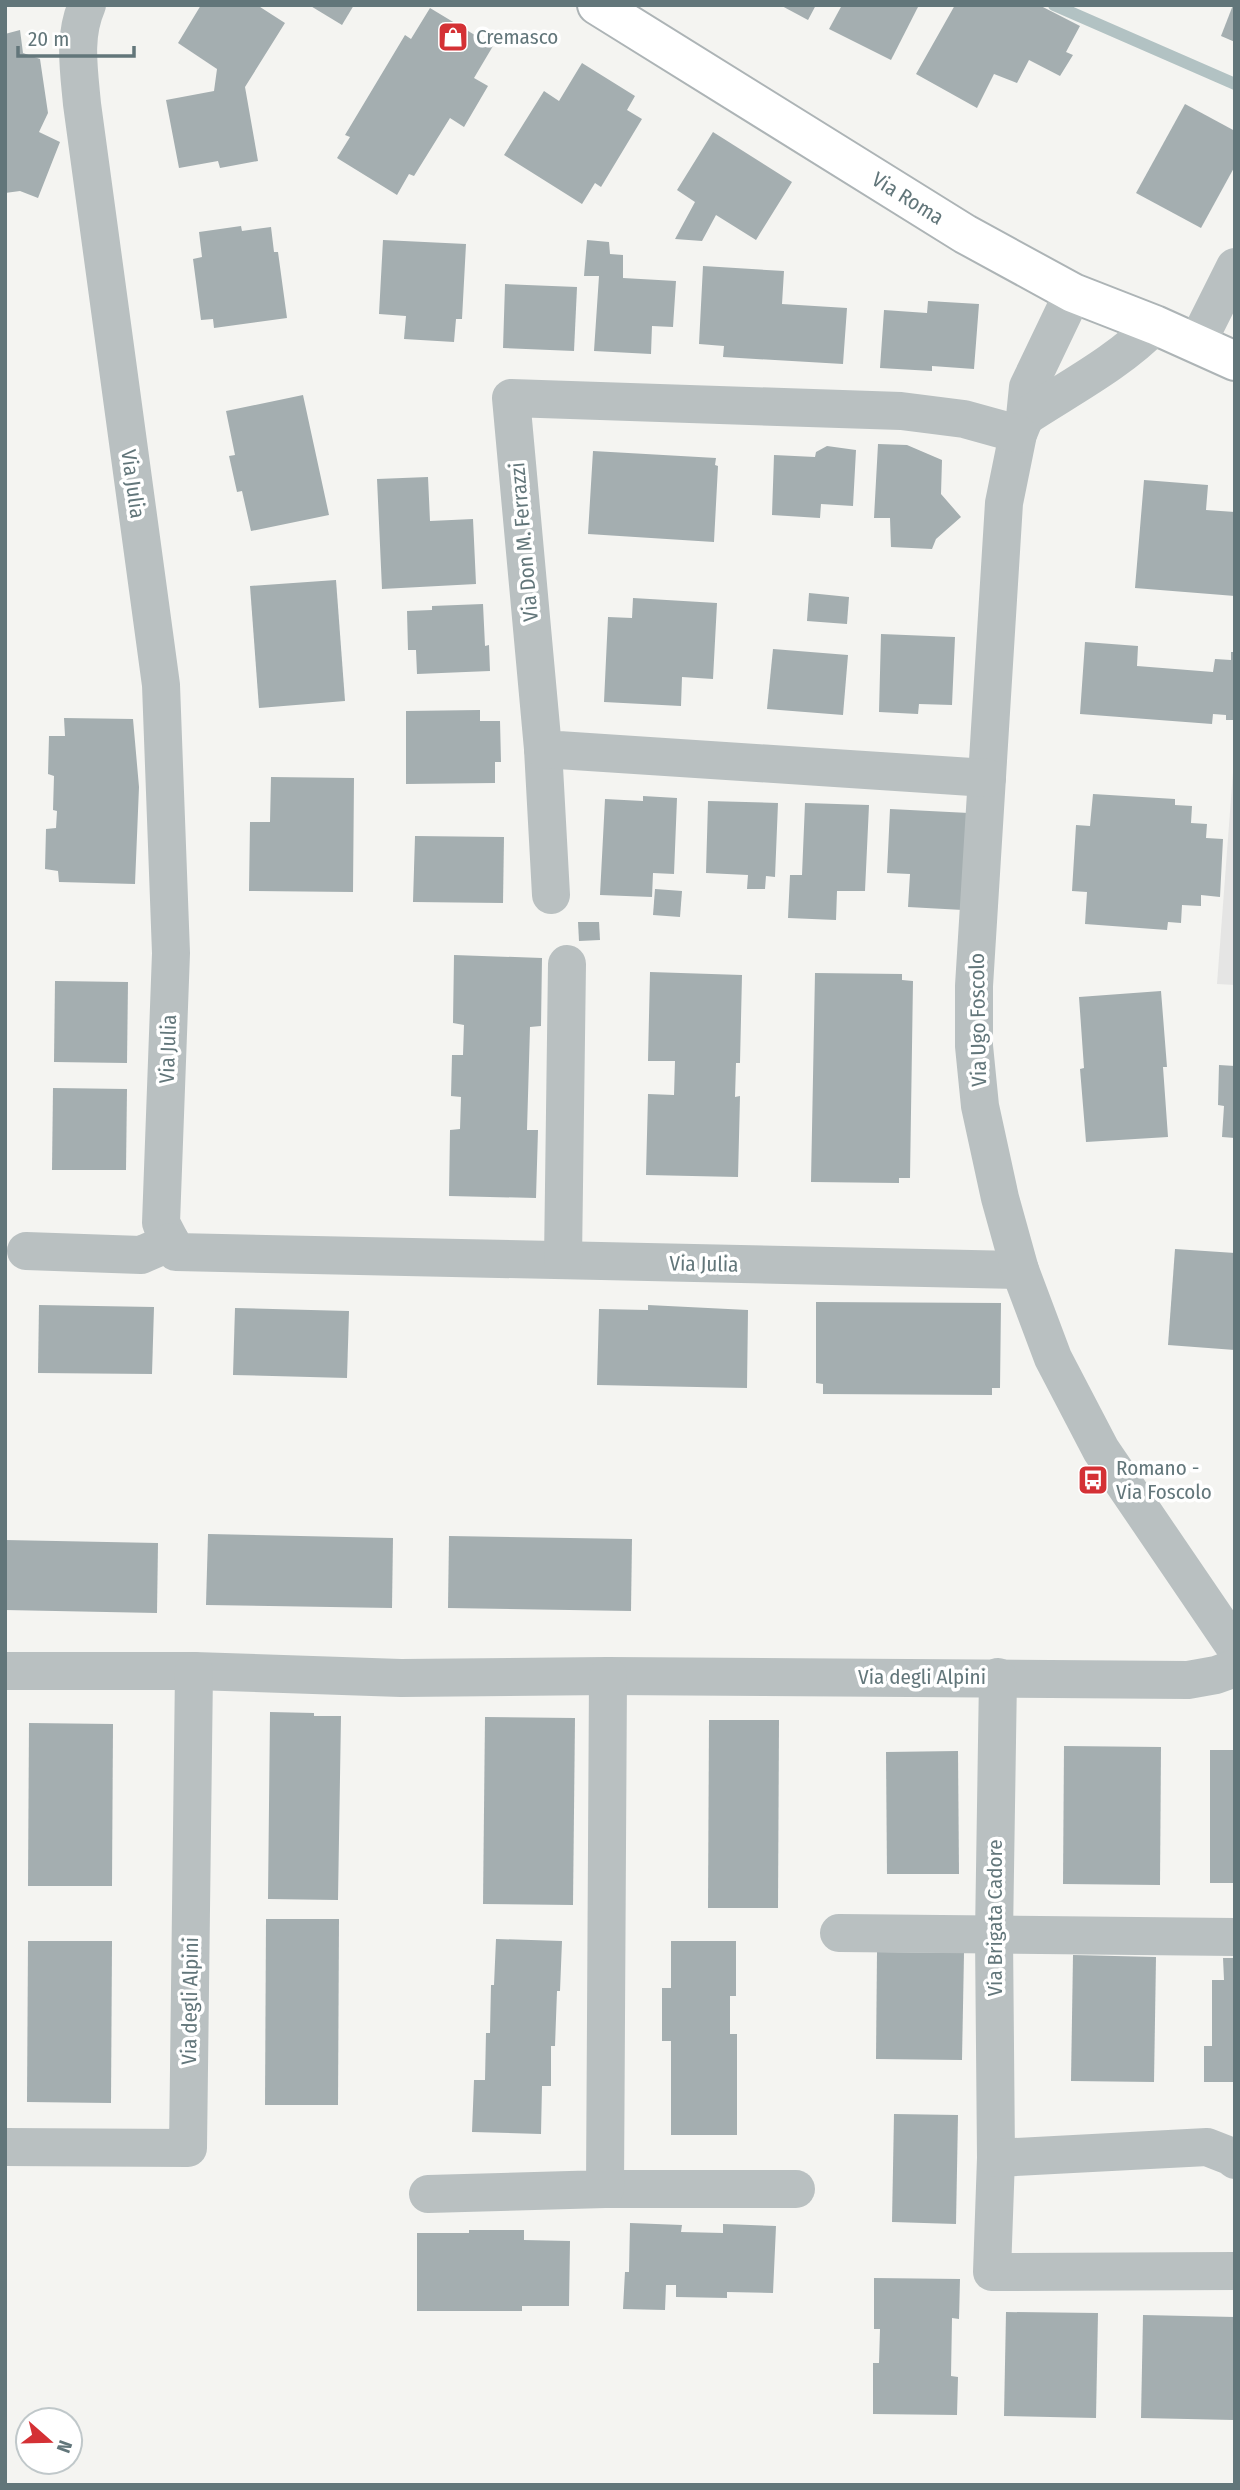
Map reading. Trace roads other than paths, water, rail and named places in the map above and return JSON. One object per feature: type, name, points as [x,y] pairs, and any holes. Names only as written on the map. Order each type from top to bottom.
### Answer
[{"type":"main road","name":"Via Roma","points":[[597,5],[965,233],[1073,293],[1235,361]]},
{"type":"street","name":"Via Julia","points":[[87,5],[78,27],[77,49],[82,104],[161,685],[171,953],[162,1223],[176,1252],[1020,1270]]},
{"type":"street","points":[[1197,343],[1235,267]]},
{"type":"street","name":"Via Ugo Foscolo","points":[[1073,293],[1028,387],[1004,503],[974,986],[974,1046],[980,1106],[1000,1198],[1020,1270],[1054,1358],[1101,1450],[1230,1631]]},
{"type":"street","points":[[1021,425],[1117,358],[1154,325]]},
{"type":"street","name":"Via Don M. Ferrazzi","points":[[543,749],[511,398],[901,411],[1021,425]]},
{"type":"street","points":[[551,895],[543,749],[987,778]]},
{"type":"street","points":[[562,1260],[567,964]]},
{"type":"street","points":[[26,1251],[141,1255],[171,1242]]},
{"type":"street","name":"Via degli Alpini","points":[[5,1671],[194,1671],[401,1678],[608,1676],[1188,1680],[1235,1668]]},
{"type":"street","name":"Via degli Alpini","points":[[5,2147],[188,2148],[194,1671]]},
{"type":"street","points":[[605,2189],[608,1676]]},
{"type":"street","name":"Via Brigata Cadore","points":[[998,1677],[994,1935],[996,2158],[992,2272],[1235,2271]]},
{"type":"street","points":[[839,1933],[1235,1937]]},
{"type":"street","points":[[996,2158],[1207,2147],[1235,2160]]},
{"type":"street","points":[[428,2194],[605,2189],[796,2189]]},
{"type":"waterway","points":[[1054,5],[1235,84]]},
{"type":"place","name":"Cremasco","points":[[453,37]]},
{"type":"place","name":"Romano - Via Foscolo","points":[[1093,1480]]}]
